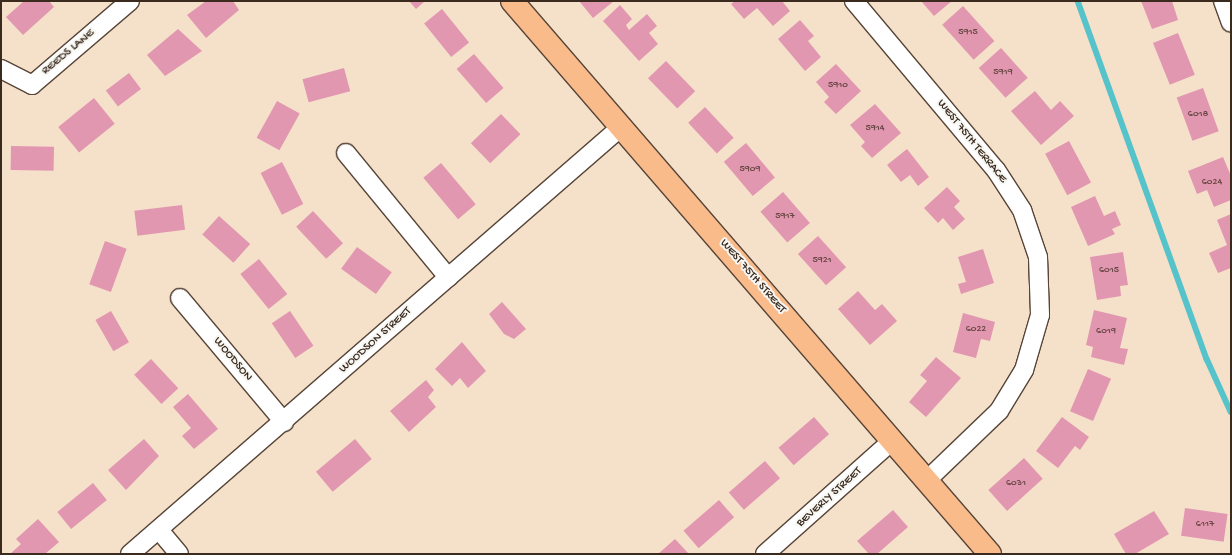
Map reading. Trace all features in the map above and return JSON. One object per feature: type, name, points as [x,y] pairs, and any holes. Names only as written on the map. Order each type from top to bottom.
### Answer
[{"type":"main road","name":"WEST 75TH STREET","points":[[512,1],[990,554]]},
{"type":"street","name":"REEDS LANE","points":[[2,70],[32,85],[130,1]]},
{"type":"street","name":"WEST 75TH TERRACE","points":[[854,1],[996,170],[1022,210],[1038,257],[1040,315],[1024,370],[1000,411],[927,480]]},
{"type":"street","points":[[1223,1],[1231,23]]},
{"type":"street","name":"WOODSON STREET","points":[[130,554],[284,422],[621,127]]},
{"type":"street","points":[[346,153],[448,277]]},
{"type":"street","name":"WOODSON","points":[[180,298],[284,422]]},
{"type":"street","name":"BEVERLY STREET","points":[[765,554],[893,440]]},
{"type":"street","points":[[159,530],[180,554]]},
{"type":"building","points":[[24,1],[49,1],[54,7],[23,35],[6,17]]},
{"type":"building","points":[[206,1],[233,1],[239,10],[206,38],[187,15]]},
{"type":"building","points":[[409,1],[425,1],[416,9]]},
{"type":"building","points":[[579,1],[614,1],[593,18]]},
{"type":"building","points":[[735,1],[782,1],[790,11],[773,26],[757,8],[744,19],[731,4]]},
{"type":"building","points":[[921,1],[952,1],[934,16]]},
{"type":"building","points":[[1141,1],[1172,1],[1178,20],[1152,29]]},
{"type":"building","points":[[620,5],[632,19],[626,25],[629,30],[647,14],[657,26],[649,33],[658,44],[639,61],[603,21]]},
{"type":"building","points":[[963,6],[994,41],[974,60],[942,25]]},
{"type":"building","points":[[442,9],[469,42],[451,57],[424,23]]},
{"type":"building","points":[[800,20],[814,36],[808,41],[821,57],[805,71],[778,39]]},
{"type":"building","points":[[178,29],[202,51],[165,76],[147,55]]},
{"type":"building","points":[[1178,33],[1195,75],[1170,85],[1153,43]]},
{"type":"building","points":[[1001,48],[1028,78],[1005,98],[979,68]]},
{"type":"building","points":[[474,54],[504,88],[486,103],[457,69]]},
{"type":"building","points":[[666,61],[695,91],[677,109],[648,78]]},
{"type":"building","points":[[836,64],[861,91],[836,114],[824,102],[829,97],[816,82]]},
{"type":"building","points":[[344,68],[350,91],[309,102],[302,79]]},
{"type":"building","points":[[129,73],[141,89],[118,106],[106,90]]},
{"type":"building","points":[[1203,88],[1219,131],[1192,141],[1177,98]]},
{"type":"building","points":[[1035,91],[1051,110],[1060,101],[1074,116],[1041,145],[1011,111]]},
{"type":"building","points":[[94,98],[115,124],[79,153],[58,127]]},
{"type":"building","points":[[277,101],[300,114],[279,150],[257,138]]},
{"type":"building","points":[[875,104],[901,133],[872,158],[861,146],[865,142],[850,125]]},
{"type":"building","points":[[705,107],[734,138],[717,153],[688,123]]},
{"type":"building","points":[[501,114],[520,134],[490,163],[471,143]]},
{"type":"building","points":[[1069,141],[1091,182],[1067,195],[1045,154]]},
{"type":"building","points":[[746,143],[775,177],[753,196],[724,162]]},
{"type":"building","points":[[11,146],[54,147],[54,171],[11,170]]},
{"type":"building","points":[[907,149],[929,177],[918,186],[910,175],[901,182],[887,165]]},
{"type":"building","points":[[1223,157],[1231,176],[1231,200],[1214,207],[1207,190],[1197,194],[1188,171]]},
{"type":"building","points":[[282,162],[303,204],[282,215],[261,173]]},
{"type":"building","points":[[441,163],[476,204],[458,219],[423,178]]},
{"type":"building","points":[[947,187],[960,201],[954,207],[965,219],[953,230],[943,218],[938,223],[924,208]]},
{"type":"building","points":[[783,192],[810,223],[787,243],[760,212]]},
{"type":"building","points":[[1095,196],[1104,216],[1115,211],[1121,225],[1112,229],[1115,234],[1088,246],[1071,207]]},
{"type":"building","points":[[182,205],[185,230],[137,236],[134,211]]},
{"type":"building","points":[[313,211],[343,243],[326,259],[296,227]]},
{"type":"building","points":[[1231,214],[1231,268],[1218,273],[1209,253],[1227,245],[1217,220]]},
{"type":"building","points":[[219,216],[250,244],[233,263],[202,235]]},
{"type":"building","points":[[818,236],[846,267],[826,285],[798,254]]},
{"type":"building","points":[[105,241],[127,249],[111,292],[89,284]]},
{"type":"building","points":[[357,247],[392,272],[376,294],[341,269]]},
{"type":"building","points":[[983,249],[994,283],[961,294],[958,284],[966,282],[958,257]]},
{"type":"building","points":[[1123,252],[1128,285],[1120,286],[1121,296],[1097,300],[1090,257]]},
{"type":"building","points":[[259,259],[287,294],[269,309],[240,274]]},
{"type":"building","points":[[858,291],[875,310],[882,304],[897,321],[870,345],[838,309]]},
{"type":"building","points":[[502,302],[526,329],[514,339],[504,334],[489,314]]},
{"type":"building","points":[[1094,310],[1127,318],[1120,348],[1128,349],[1124,365],[1091,357],[1093,347],[1086,345]]},
{"type":"building","points":[[111,311],[129,342],[113,351],[95,320]]},
{"type":"building","points":[[290,311],[313,346],[295,358],[272,323]]},
{"type":"building","points":[[963,313],[995,322],[990,341],[981,339],[976,358],[953,352]]},
{"type":"building","points":[[462,342],[486,371],[468,388],[460,378],[452,386],[435,369]]},
{"type":"building","points":[[936,357],[961,378],[926,417],[909,402],[927,381],[920,375]]},
{"type":"building","points":[[151,359],[178,388],[161,404],[134,375]]},
{"type":"building","points":[[1088,369],[1111,379],[1093,421],[1070,411]]},
{"type":"building","points":[[426,380],[434,390],[428,397],[436,407],[409,432],[390,411]]},
{"type":"building","points":[[188,394],[218,429],[194,449],[182,436],[191,428],[173,407]]},
{"type":"building","points":[[814,417],[829,434],[794,465],[779,448]]},
{"type":"building","points":[[1062,417],[1089,437],[1080,450],[1075,446],[1058,468],[1036,451]]},
{"type":"building","points":[[144,439],[159,456],[126,490],[108,470]]},
{"type":"building","points":[[355,439],[372,459],[333,492],[316,472]]},
{"type":"building","points":[[1024,458],[1043,479],[1007,511],[988,490]]},
{"type":"building","points":[[765,461],[780,478],[744,510],[729,492]]},
{"type":"building","points":[[93,483],[107,500],[71,529],[57,512]]},
{"type":"building","points":[[719,500],[734,517],[699,548],[684,531]]},
{"type":"building","points":[[1185,508],[1228,514],[1224,542],[1181,536]]},
{"type":"building","points":[[893,510],[908,527],[877,554],[869,554],[857,541]]},
{"type":"building","points":[[1154,511],[1169,534],[1135,554],[1126,554],[1114,534]]},
{"type":"building","points":[[38,519],[59,542],[45,554],[10,554],[21,544],[16,539]]},
{"type":"building","points":[[675,539],[689,554],[658,554]]},
{"type":"waterway","points":[[1078,1],[1207,359],[1231,412]]}]
